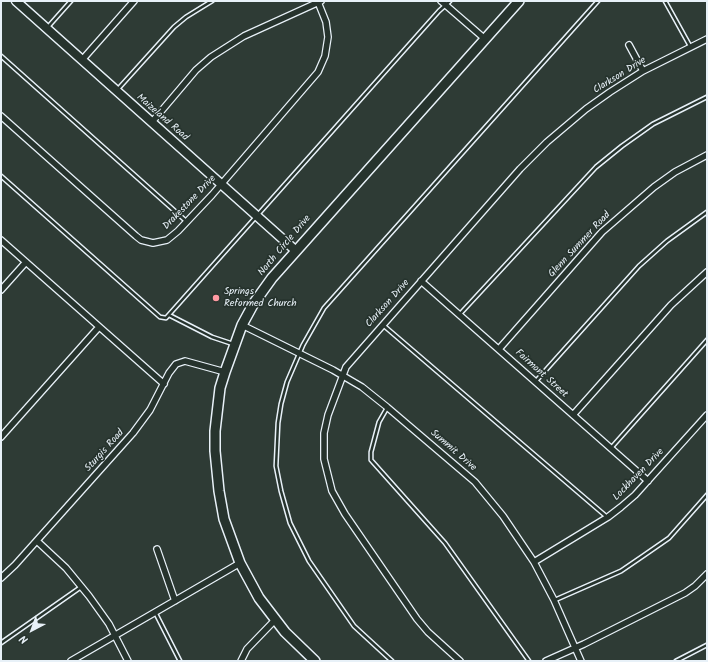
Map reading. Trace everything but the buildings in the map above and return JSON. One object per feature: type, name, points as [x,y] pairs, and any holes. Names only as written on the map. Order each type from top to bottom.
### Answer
[{"type":"main road","name":"Maizeland Road","points":[[16,1],[295,250]]},
{"type":"main road","name":"North Circle Drive","points":[[315,661],[290,637],[259,598],[240,563],[224,519],[219,491],[215,451],[215,431],[220,388],[234,344],[242,325],[262,292],[295,250],[519,1]]},
{"type":"street","points":[[82,60],[134,1]]},
{"type":"street","points":[[152,122],[196,70],[211,57],[244,36],[319,2]]},
{"type":"street","name":"Drakestone Drive","points":[[1,116],[141,240],[154,243],[167,240],[222,184],[312,81],[322,64],[328,37],[326,22],[319,2]]},
{"type":"street","points":[[446,2],[485,39]]},
{"type":"street","name":"Clarkson Drive","points":[[460,661],[437,641],[417,619],[344,514],[332,491],[324,459],[324,433],[328,414],[347,365],[520,169],[547,142],[586,108],[643,72],[707,39]]},
{"type":"street","points":[[629,45],[643,72]]},
{"type":"street","name":"Glenn Summer Road","points":[[499,349],[602,232],[654,187],[675,172],[707,154]]},
{"type":"street","points":[[1,240],[164,384]]},
{"type":"street","points":[[1,290],[26,262]]},
{"type":"street","points":[[573,415],[671,305],[707,272]]},
{"type":"street","name":"Fairmont Street","points":[[421,281],[648,481]]},
{"type":"street","name":"Summit Drive","points":[[242,325],[343,376],[387,407],[475,482],[504,516],[534,562],[554,600],[581,661]]},
{"type":"street","points":[[1,437],[99,327]]},
{"type":"street","name":"Sturgis Road","points":[[1,578],[37,541],[133,433],[150,410],[172,368],[180,362],[192,363],[225,372]]},
{"type":"street","name":"Lockhaven Drive","points":[[534,562],[608,517],[634,495],[707,415]]},
{"type":"street","points":[[37,541],[82,586],[99,608],[128,661]]},
{"type":"street","points":[[157,549],[175,601]]},
{"type":"street","points":[[72,661],[240,563]]},
{"type":"street","points":[[546,661],[685,593],[695,586],[707,574]]},
{"type":"street","points":[[241,661],[246,649],[275,620]]},
{"type":"lane","points":[[46,28],[71,1]]},
{"type":"lane","points":[[117,91],[174,27],[186,17],[212,1]]},
{"type":"lane","points":[[392,661],[354,626],[309,561],[290,523],[276,466],[276,446],[281,404],[287,382],[312,327],[324,308],[598,1]]},
{"type":"lane","points":[[665,1],[691,47]]},
{"type":"lane","points":[[1,176],[160,317],[166,318],[446,2]]},
{"type":"lane","points":[[1,56],[187,221]]},
{"type":"lane","points":[[459,314],[596,167],[653,124],[707,97]]},
{"type":"lane","points":[[535,381],[639,266],[667,241],[707,212]]},
{"type":"lane","points":[[169,315],[212,337],[234,344]]},
{"type":"lane","points":[[382,324],[608,517]]},
{"type":"lane","points":[[610,448],[707,340]]},
{"type":"lane","points":[[387,407],[379,422],[371,452],[371,460],[445,543],[529,661]]},
{"type":"lane","points":[[554,600],[621,571],[643,556],[669,538],[707,495]]},
{"type":"lane","points":[[1,643],[82,586]]},
{"type":"lane","points":[[155,612],[180,661]]},
{"type":"lane","points":[[676,661],[707,645]]},
{"type":"place","name":"Springs Reformed Church","points":[[216,298]]}]
